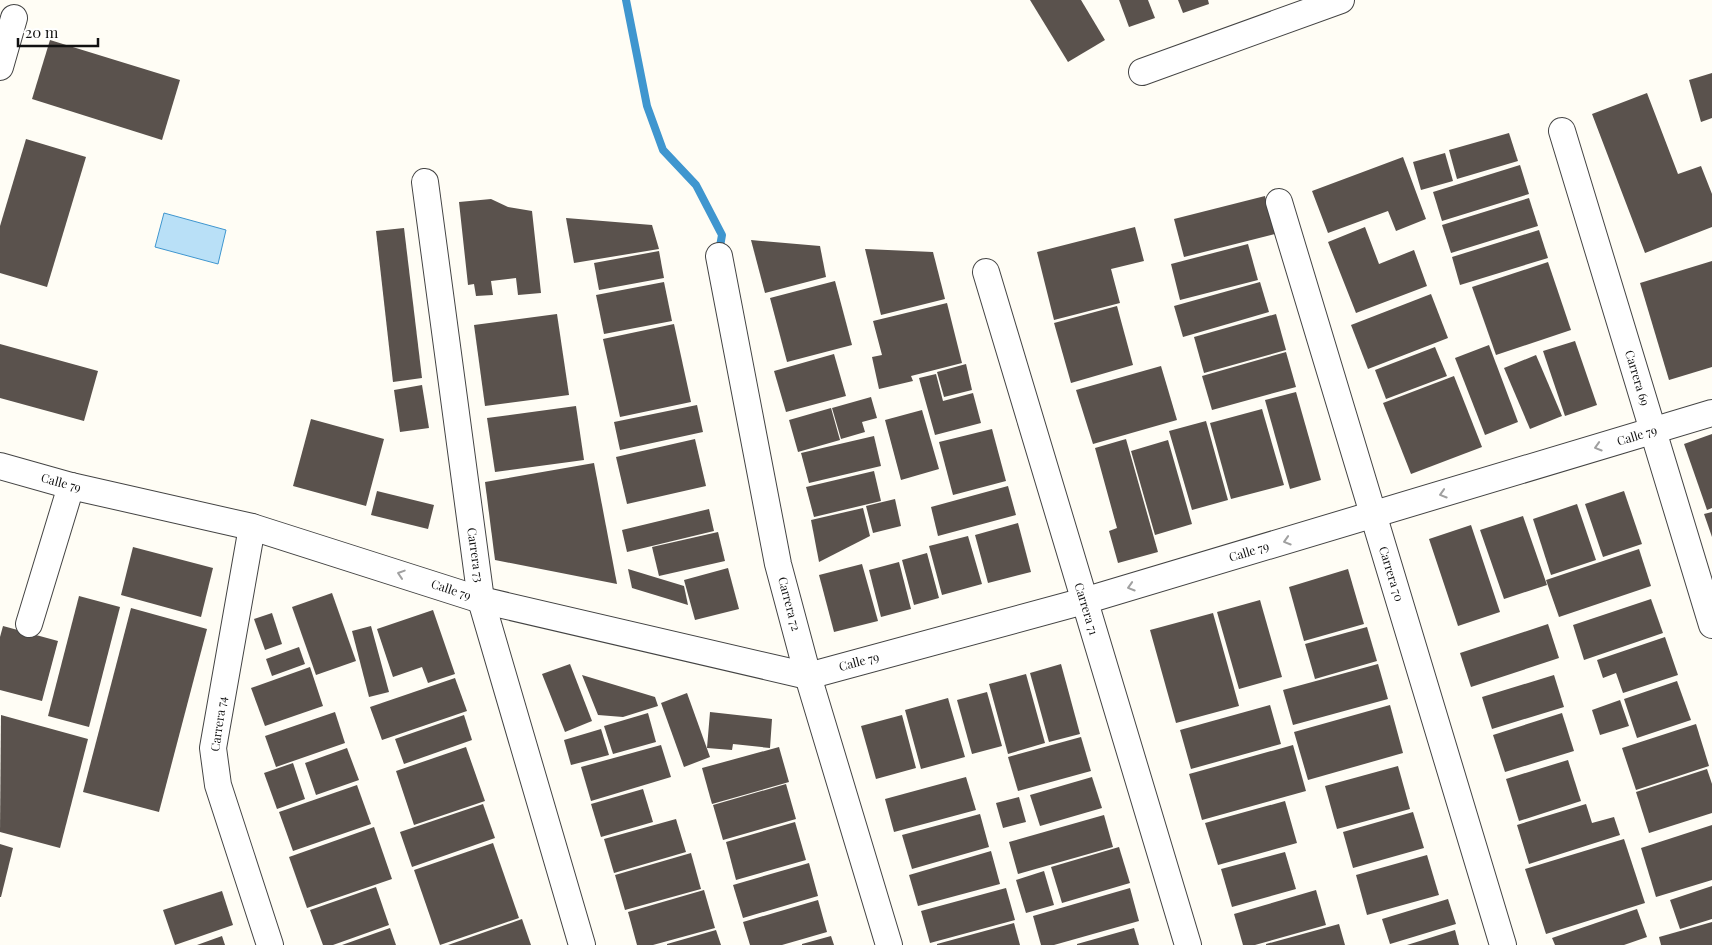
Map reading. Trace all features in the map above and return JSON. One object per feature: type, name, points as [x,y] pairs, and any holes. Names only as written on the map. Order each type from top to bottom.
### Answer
[{"type":"street","points":[[1142,72],[1341,0]]},
{"type":"street","points":[[0,67],[14,18]]},
{"type":"street","name":"Carrera 69","points":[[1562,131],[1712,625]]},
{"type":"street","name":"Carrera 73","points":[[425,182],[481,600],[582,945]]},
{"type":"street","name":"Carrera 70","points":[[1279,202],[1504,945]]},
{"type":"street","name":"Carrera 72","points":[[719,256],[778,564],[808,676],[888,945]]},
{"type":"street","name":"Carrera 71","points":[[986,272],[1188,945]]},
{"type":"street","name":"Calle 79","points":[[0,466],[71,486],[252,527],[481,600],[808,676],[1084,601],[1712,414]]},
{"type":"street","points":[[29,624],[71,486]]},
{"type":"street","name":"Carrera 74","points":[[252,527],[214,748],[218,785],[270,945]]},
{"type":"water","points":[[164,213],[226,230],[218,264],[155,247]]},
{"type":"building","points":[[1030,0],[1081,0],[1105,40],[1068,62]]},
{"type":"building","points":[[1119,0],[1148,0],[1155,18],[1129,27]]},
{"type":"building","points":[[1178,0],[1208,0],[1209,4],[1183,13]]},
{"type":"building","points":[[50,40],[180,80],[162,140],[32,99]]},
{"type":"building","points":[[1712,73],[1712,118],[1701,122],[1689,80]]},
{"type":"building","points":[[1647,93],[1678,174],[1701,166],[1712,194],[1712,227],[1645,253],[1592,114]]},
{"type":"building","points":[[1509,133],[1518,161],[1457,179],[1449,150]]},
{"type":"building","points":[[26,139],[86,157],[47,287],[0,273],[0,226]]},
{"type":"building","points":[[1445,153],[1453,181],[1421,190],[1413,162]]},
{"type":"building","points":[[1403,157],[1426,219],[1396,231],[1388,211],[1328,233],[1312,191]]},
{"type":"building","points":[[1520,165],[1529,194],[1442,221],[1433,192]]},
{"type":"building","points":[[1265,196],[1275,234],[1184,257],[1174,219]]},
{"type":"building","points":[[1529,198],[1538,226],[1451,253],[1442,225]]},
{"type":"building","points":[[491,199],[508,207],[532,211],[541,293],[518,295],[516,278],[491,281],[493,295],[476,296],[474,284],[468,285],[459,202]]},
{"type":"building","points":[[566,218],[652,225],[659,249],[574,263]]},
{"type":"building","points":[[1135,227],[1144,261],[1111,269],[1120,303],[1054,320],[1037,252]]},
{"type":"building","points":[[1365,227],[1379,264],[1414,250],[1427,286],[1356,313],[1328,242]]},
{"type":"building","points":[[404,228],[422,378],[393,382],[376,231]]},
{"type":"building","points":[[1539,230],[1548,258],[1460,285],[1452,257]]},
{"type":"building","points":[[751,240],[820,246],[826,277],[765,293]]},
{"type":"building","points":[[1248,244],[1258,280],[1180,300],[1171,264]]},
{"type":"building","points":[[865,249],[933,252],[945,299],[881,315]]},
{"type":"building","points":[[659,251],[664,278],[599,290],[594,263]]},
{"type":"building","points":[[1712,261],[1712,367],[1669,380],[1640,283]]},
{"type":"building","points":[[1548,262],[1571,330],[1496,355],[1472,287]]},
{"type":"building","points":[[835,281],[852,345],[787,362],[770,298]]},
{"type":"building","points":[[664,282],[672,321],[604,334],[596,295]]},
{"type":"building","points":[[1260,282],[1269,312],[1183,337],[1174,306]]},
{"type":"building","points":[[1431,294],[1448,338],[1368,369],[1351,325]]},
{"type":"building","points":[[947,303],[962,363],[911,376],[913,381],[879,389],[872,357],[882,355],[873,321]]},
{"type":"building","points":[[1117,306],[1133,365],[1071,383],[1054,323]]},
{"type":"building","points":[[557,314],[569,395],[485,406],[474,325]]},
{"type":"building","points":[[1276,314],[1286,350],[1204,373],[1194,337]]},
{"type":"building","points":[[674,324],[691,402],[620,417],[603,339]]},
{"type":"building","points":[[1575,341],[1597,405],[1565,416],[1543,351]]},
{"type":"building","points":[[0,344],[98,371],[84,421],[0,398]]},
{"type":"building","points":[[1489,345],[1518,422],[1485,435],[1455,358]]},
{"type":"building","points":[[1435,347],[1447,376],[1386,399],[1375,370]]},
{"type":"building","points":[[1286,352],[1296,387],[1212,410],[1202,376]]},
{"type":"building","points":[[834,354],[846,396],[786,412],[774,371]]},
{"type":"building","points":[[1536,355],[1562,416],[1530,429],[1504,368]]},
{"type":"building","points":[[966,364],[972,390],[944,397],[937,372]]},
{"type":"building","points":[[1161,366],[1177,420],[1093,444],[1076,390]]},
{"type":"building","points":[[936,374],[943,401],[973,393],[981,423],[935,435],[919,378]]},
{"type":"building","points":[[1454,376],[1482,447],[1411,474],[1383,403]]},
{"type":"building","points":[[422,385],[429,428],[400,432],[394,390]]},
{"type":"building","points":[[1296,392],[1321,480],[1290,489],[1265,400]]},
{"type":"building","points":[[871,397],[877,418],[862,422],[865,432],[841,439],[832,408]]},
{"type":"building","points":[[697,405],[703,432],[620,450],[614,422]]},
{"type":"building","points":[[576,406],[584,460],[495,472],[487,418]]},
{"type":"building","points":[[831,408],[840,440],[798,452],[789,420]]},
{"type":"building","points":[[1262,409],[1284,485],[1231,499],[1210,423]]},
{"type":"building","points":[[922,410],[939,469],[901,480],[885,420]]},
{"type":"building","points":[[311,419],[384,439],[366,506],[293,486]]},
{"type":"building","points":[[1206,421],[1228,500],[1192,510],[1169,431]]},
{"type":"building","points":[[992,429],[1006,481],[953,495],[939,442]]},
{"type":"building","points":[[1712,434],[1712,508],[1707,510],[1684,444]]},
{"type":"building","points":[[874,436],[881,466],[809,483],[801,453]]},
{"type":"building","points":[[695,439],[706,486],[627,504],[616,457]]},
{"type":"building","points":[[1126,439],[1158,552],[1118,563],[1109,531],[1117,528],[1095,448]]},
{"type":"building","points":[[1168,440],[1192,524],[1155,535],[1131,451]]},
{"type":"building","points":[[594,463],[617,584],[495,560],[485,482]]},
{"type":"building","points":[[874,471],[881,501],[814,517],[806,487]]},
{"type":"building","points":[[1008,486],[1016,515],[938,536],[931,507]]},
{"type":"building","points":[[377,491],[434,505],[428,529],[371,515]]},
{"type":"building","points":[[1624,491],[1642,544],[1603,557],[1585,504]]},
{"type":"building","points":[[895,499],[901,526],[873,533],[866,506]]},
{"type":"building","points":[[1577,504],[1596,560],[1551,575],[1533,519]]},
{"type":"building","points":[[863,508],[870,536],[819,562],[811,520]]},
{"type":"building","points":[[709,509],[714,531],[627,552],[622,530]]},
{"type":"building","points":[[1712,512],[1712,537],[1704,514]]},
{"type":"building","points":[[1523,516],[1547,585],[1504,599],[1480,530]]},
{"type":"building","points":[[1018,523],[1031,572],[988,583],[975,535]]},
{"type":"building","points":[[1471,525],[1500,612],[1458,626],[1429,539]]},
{"type":"building","points":[[718,532],[725,561],[659,576],[652,547]]},
{"type":"building","points":[[968,536],[982,584],[942,595],[929,546]]},
{"type":"building","points":[[133,547],[213,568],[201,617],[121,595]]},
{"type":"building","points":[[1639,549],[1651,586],[1559,617],[1546,580]]},
{"type":"building","points":[[927,553],[939,598],[914,605],[902,560]]},
{"type":"building","points":[[899,562],[911,609],[881,617],[869,570]]},
{"type":"building","points":[[862,564],[878,621],[834,632],[819,575]]},
{"type":"building","points":[[728,568],[739,609],[695,620],[684,580]]},
{"type":"building","points":[[628,569],[684,586],[688,605],[632,588]]},
{"type":"building","points":[[1348,569],[1364,624],[1304,641],[1289,587]]},
{"type":"building","points":[[332,593],[356,661],[316,675],[292,607]]},
{"type":"building","points":[[79,596],[120,607],[89,727],[48,716]]},
{"type":"building","points":[[1651,599],[1663,633],[1584,660],[1573,625]]},
{"type":"building","points":[[1260,600],[1282,677],[1239,689],[1217,612]]},
{"type":"building","points":[[131,608],[207,629],[159,812],[83,792]]},
{"type":"building","points":[[433,610],[455,674],[428,683],[422,667],[393,677],[377,629]]},
{"type":"building","points":[[272,613],[282,644],[265,650],[254,619]]},
{"type":"building","points":[[1213,613],[1239,706],[1176,723],[1150,630]]},
{"type":"building","points":[[1548,624],[1559,658],[1471,687],[1460,653]]},
{"type":"building","points":[[3,626],[58,641],[42,701],[0,690],[0,637]]},
{"type":"building","points":[[371,626],[389,692],[369,697],[352,631]]},
{"type":"building","points":[[1367,627],[1377,661],[1315,679],[1305,644]]},
{"type":"building","points":[[1665,637],[1678,675],[1623,693],[1616,673],[1603,678],[1597,660]]},
{"type":"building","points":[[299,647],[305,664],[272,676],[266,659]]},
{"type":"building","points":[[570,664],[592,721],[565,732],[542,674]]},
{"type":"building","points":[[1061,664],[1080,734],[1049,742],[1030,673]]},
{"type":"building","points":[[1378,664],[1388,699],[1293,725],[1283,690]]},
{"type":"building","points":[[310,667],[323,706],[265,726],[251,688]]},
{"type":"building","points":[[1026,674],[1045,743],[1008,754],[989,684]]},
{"type":"building","points":[[582,675],[655,697],[658,706],[623,717],[598,715]]},
{"type":"building","points":[[1554,675],[1564,707],[1492,729],[1482,697]]},
{"type":"building","points":[[455,678],[467,711],[382,740],[370,707]]},
{"type":"building","points":[[1677,681],[1691,720],[1637,738],[1624,699]]},
{"type":"building","points":[[987,692],[1002,746],[972,754],[957,700]]},
{"type":"building","points":[[687,693],[710,757],[684,767],[661,703]]},
{"type":"building","points":[[948,698],[965,757],[921,769],[905,710]]},
{"type":"building","points":[[1620,700],[1629,726],[1600,735],[1592,710]]},
{"type":"building","points":[[1270,705],[1281,744],[1191,769],[1180,730]]},
{"type":"building","points":[[1390,705],[1403,753],[1308,780],[1294,732]]},
{"type":"building","points":[[335,712],[345,743],[276,767],[265,736]]},
{"type":"building","points":[[710,712],[772,719],[770,748],[733,744],[732,750],[707,748]]},
{"type":"building","points":[[648,713],[656,742],[613,754],[604,726]]},
{"type":"building","points":[[1562,713],[1574,751],[1505,772],[1493,735]]},
{"type":"building","points":[[1,715],[88,739],[60,848],[0,832]]},
{"type":"building","points":[[464,715],[472,740],[404,764],[395,739]]},
{"type":"building","points":[[902,715],[916,768],[876,779],[861,726]]},
{"type":"building","points":[[1696,724],[1709,766],[1636,790],[1622,748]]},
{"type":"building","points":[[601,729],[609,755],[571,765],[564,740]]},
{"type":"building","points":[[1081,737],[1091,771],[1018,791],[1008,757]]},
{"type":"building","points":[[661,745],[671,777],[591,801],[581,767]]},
{"type":"building","points":[[1293,745],[1306,791],[1202,820],[1189,774]]},
{"type":"building","points":[[466,747],[485,801],[414,825],[396,771]]},
{"type":"building","points":[[779,747],[789,782],[712,804],[702,768]]},
{"type":"building","points":[[347,748],[359,780],[316,795],[305,763]]},
{"type":"building","points":[[1568,760],[1581,801],[1519,821],[1506,779]]},
{"type":"building","points":[[293,763],[305,799],[277,809],[264,773]]},
{"type":"building","points":[[1398,766],[1410,809],[1337,829],[1325,786]]},
{"type":"building","points":[[1707,769],[1712,784],[1712,813],[1649,833],[1636,792]]},
{"type":"building","points":[[966,777],[976,810],[894,832],[885,799]]},
{"type":"building","points":[[1092,777],[1102,808],[1040,826],[1030,795]]},
{"type":"building","points":[[786,784],[796,819],[723,840],[713,805]]},
{"type":"building","points":[[357,785],[371,824],[293,851],[279,812]]},
{"type":"building","points":[[643,789],[653,822],[601,837],[591,804]]},
{"type":"building","points":[[1019,797],[1026,822],[1003,828],[996,803]]},
{"type":"building","points":[[1285,801],[1297,843],[1218,865],[1205,823]]},
{"type":"building","points":[[483,804],[495,838],[412,867],[400,832]]},
{"type":"building","points":[[1586,804],[1592,823],[1614,817],[1620,835],[1529,864],[1517,825]]},
{"type":"building","points":[[1413,812],[1424,848],[1353,868],[1343,832]]},
{"type":"building","points":[[980,814],[989,847],[912,869],[902,835]]},
{"type":"building","points":[[1104,815],[1113,847],[1018,874],[1009,842]]},
{"type":"building","points":[[676,819],[686,852],[614,873],[604,839]]},
{"type":"building","points":[[795,822],[806,860],[736,880],[726,842]]},
{"type":"building","points":[[1712,825],[1712,880],[1656,897],[1641,848]]},
{"type":"building","points":[[374,827],[392,879],[307,908],[289,857]]},
{"type":"building","points":[[1624,839],[1645,903],[1546,934],[1525,869]]},
{"type":"building","points":[[493,843],[519,918],[440,945],[414,870]]},
{"type":"building","points":[[0,844],[13,848],[1,897],[0,897]]},
{"type":"building","points":[[1119,847],[1130,883],[1062,903],[1051,867]]},
{"type":"building","points":[[991,851],[1000,884],[918,906],[909,875]]},
{"type":"building","points":[[1285,852],[1296,889],[1232,907],[1221,869]]},
{"type":"building","points":[[691,853],[701,889],[625,910],[615,875]]},
{"type":"building","points":[[1427,855],[1439,895],[1367,915],[1356,875]]},
{"type":"building","points":[[809,863],[818,896],[743,918],[733,885]]},
{"type":"building","points":[[1044,871],[1054,905],[1026,913],[1016,880]]},
{"type":"building","points":[[1712,886],[1712,919],[1680,929],[1670,900]]},
{"type":"building","points":[[376,887],[389,925],[333,945],[323,945],[310,910]]},
{"type":"building","points":[[1006,888],[1015,920],[930,943],[921,911]]},
{"type":"building","points":[[1130,888],[1139,921],[1054,945],[1041,945],[1033,916]]},
{"type":"building","points":[[704,890],[715,928],[653,945],[637,945],[628,912]]},
{"type":"building","points":[[1316,890],[1326,925],[1255,945],[1243,945],[1234,914]]},
{"type":"building","points":[[222,891],[233,925],[175,945],[163,910]]},
{"type":"building","points":[[1448,899],[1456,924],[1390,944],[1382,919]]},
{"type":"building","points":[[818,900],[827,932],[782,945],[750,945],[743,922]]},
{"type":"building","points":[[1637,909],[1647,937],[1624,945],[1555,945],[1552,938]]},
{"type":"building","points":[[522,919],[531,945],[448,945]]},
{"type":"building","points":[[1712,922],[1712,945],[1661,945],[1659,937]]},
{"type":"building","points":[[1014,923],[1020,945],[937,945],[937,944]]},
{"type":"building","points":[[1339,924],[1345,945],[1266,945],[1266,944]]},
{"type":"building","points":[[390,928],[396,945],[342,945]]},
{"type":"building","points":[[1134,928],[1139,945],[1077,945],[1077,944]]},
{"type":"building","points":[[716,930],[721,945],[667,945],[667,944]]},
{"type":"building","points":[[1455,930],[1459,945],[1407,945]]},
{"type":"building","points":[[222,936],[225,945],[197,945]]},
{"type":"building","points":[[831,936],[834,945],[802,945],[802,944]]},
{"type":"waterway","points":[[626,0],[647,106],[663,150],[696,185],[722,235],[719,252]]}]
